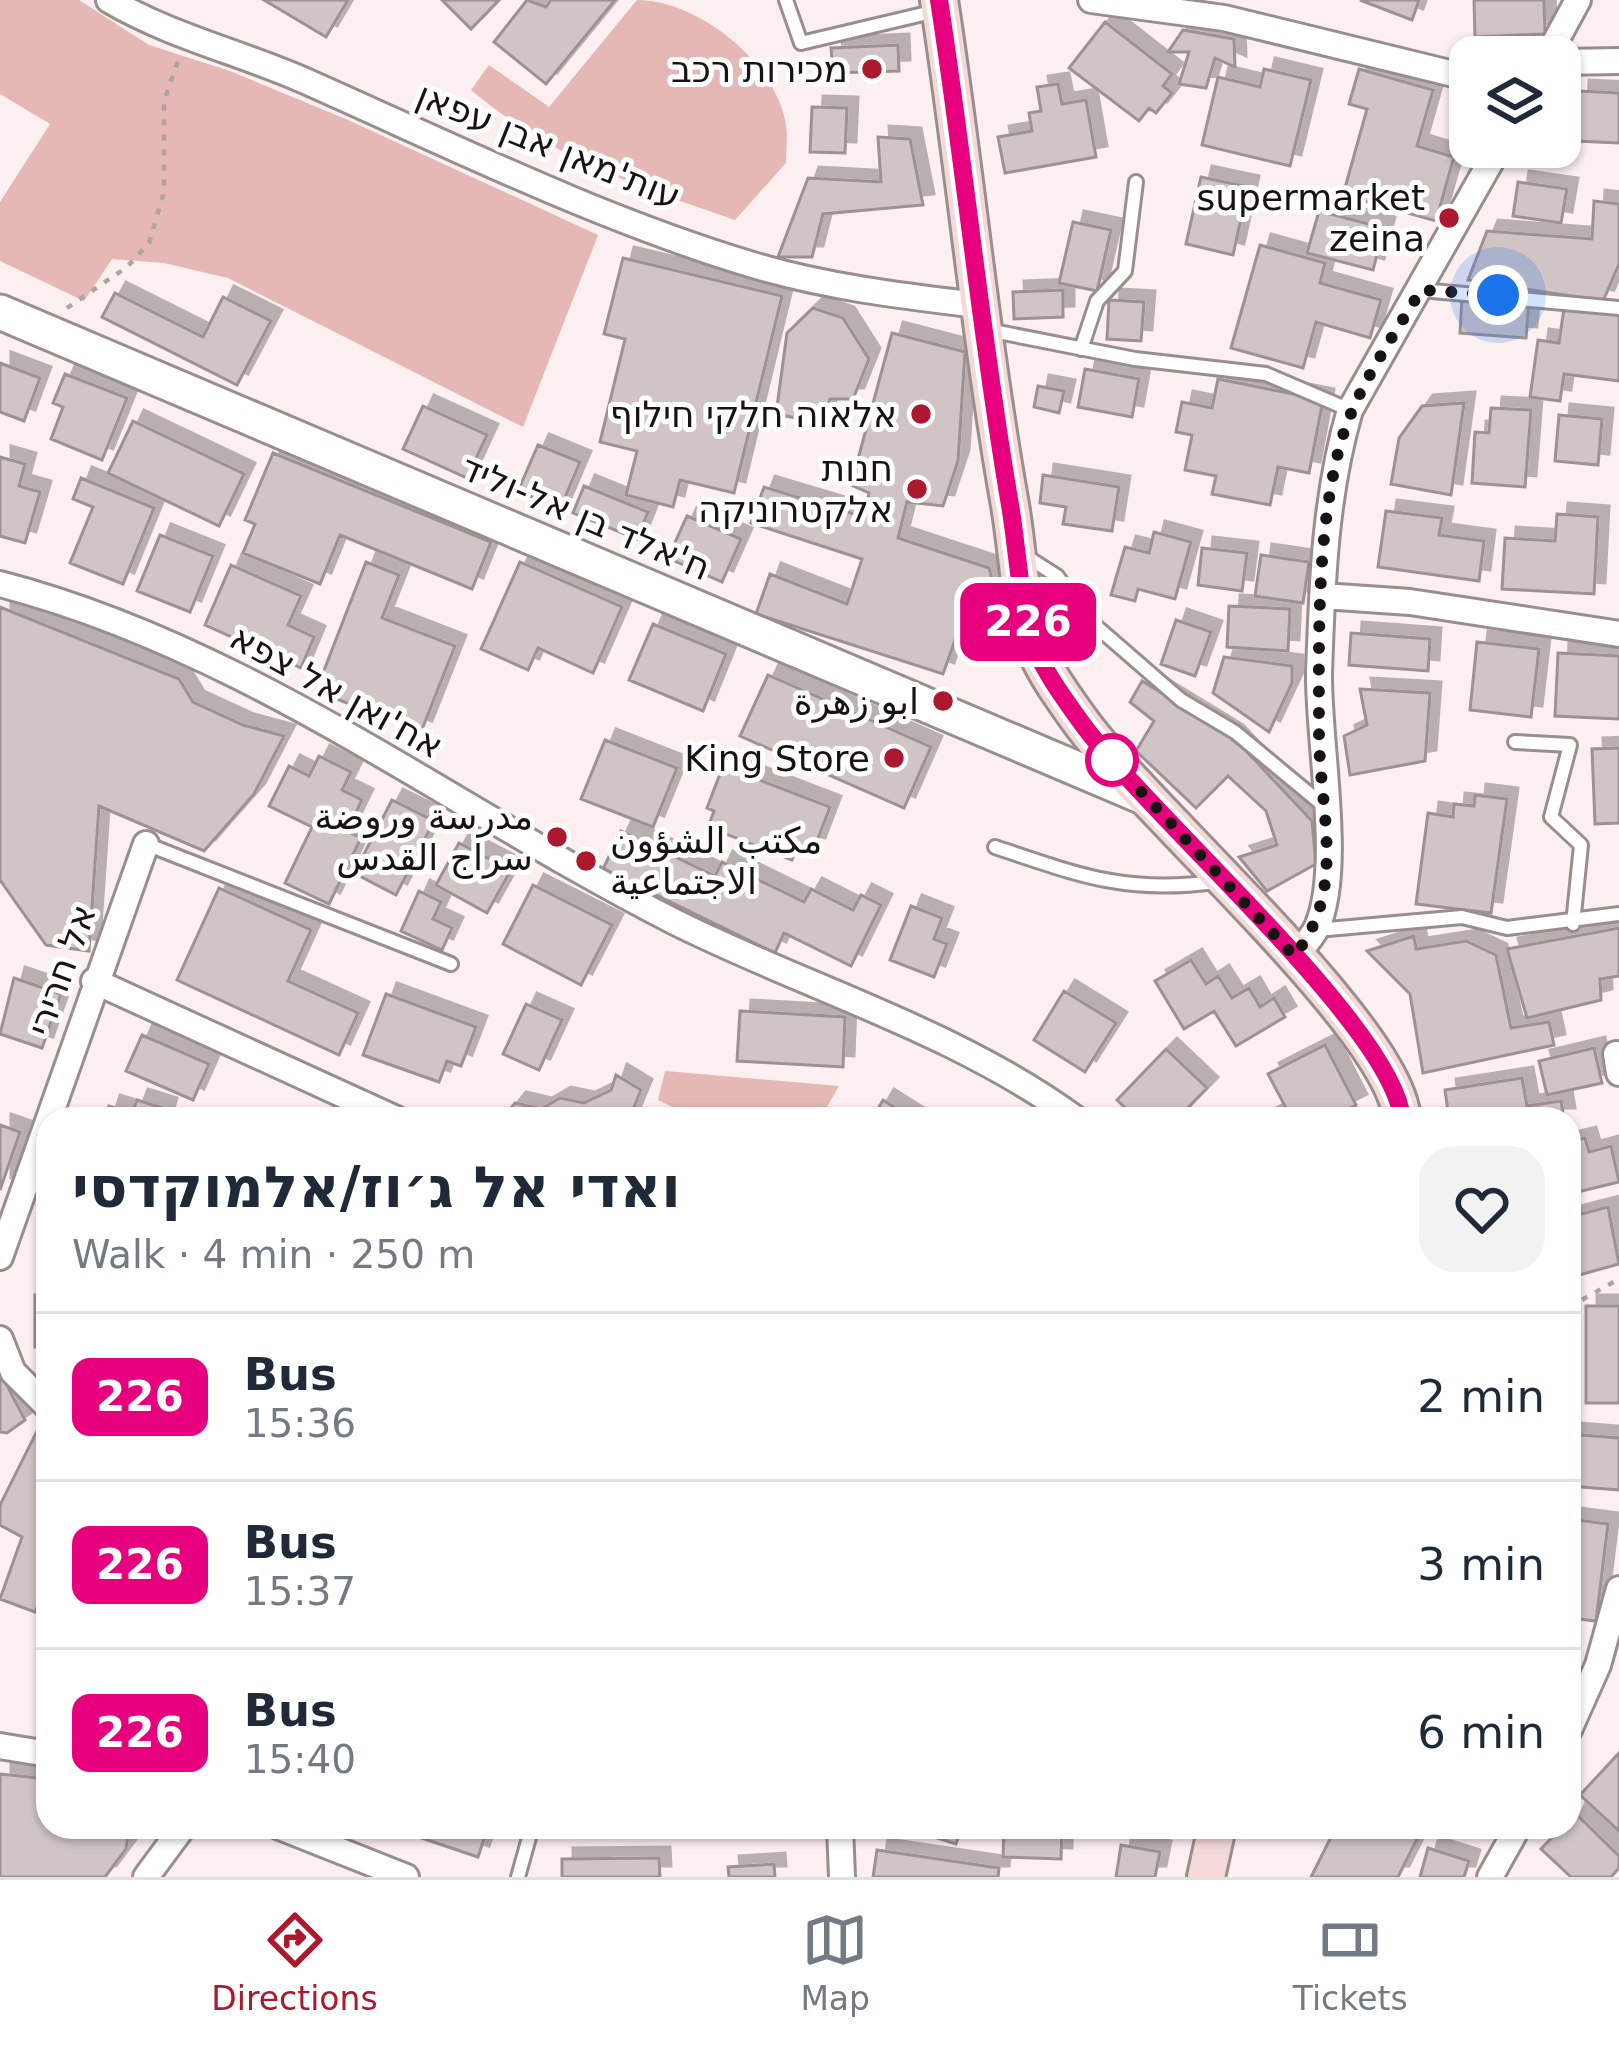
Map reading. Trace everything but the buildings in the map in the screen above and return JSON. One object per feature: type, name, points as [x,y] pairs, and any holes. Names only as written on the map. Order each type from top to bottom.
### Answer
[{"type":"main road","points":[[940,5],[980,317],[1030,633],[1079,720],[1141,796],[1224,881],[1305,943],[1370,1048],[1397,1107]]},
{"type":"main road","points":[[1206,1877],[1214,1839]]},
{"type":"street","name":"עות'מאן אבן עפאן","points":[[109,0],[149,24],[238,51],[524,177],[752,265],[980,317]]},
{"type":"street","points":[[1090,0],[1224,18],[1449,73]]},
{"type":"street","points":[[1558,36],[1578,0]]},
{"type":"street","points":[[1581,62],[1619,61]]},
{"type":"street","points":[[1305,943],[1329,864],[1319,745],[1323,596],[1336,457],[1350,410],[1488,168]]},
{"type":"street","name":"ח'אלד בן אל-וליד","points":[[0,312],[1141,796]]},
{"type":"street","name":"אח'ואן אל צפא","points":[[0,584],[108,619],[200,657],[297,706],[675,921],[955,1048],[1040,1107]]},
{"type":"street","points":[[1323,596],[1410,602],[1619,634]]},
{"type":"street","name":"אל חרירי","points":[[51,1107],[146,844]]},
{"type":"street","points":[[94,981],[370,1107]]},
{"type":"street","name":"אל חרירי","points":[[0,1257],[36,1151]]},
{"type":"street","points":[[0,1340],[13,1372],[36,1395]]},
{"type":"street","points":[[1581,1704],[1598,1666],[1619,1589]]},
{"type":"street","points":[[0,1746],[36,1752]]},
{"type":"street","points":[[146,1877],[174,1839]]},
{"type":"street","points":[[310,1839],[406,1877]]},
{"type":"street","points":[[840,1839],[842,1877]]},
{"type":"street","points":[[1490,1877],[1511,1839]]},
{"type":"lane","points":[[786,0],[801,44],[940,5]]},
{"type":"lane","points":[[1081,349],[1097,301],[1125,271],[1136,182]]},
{"type":"lane","points":[[1421,290],[1619,308]]},
{"type":"lane","points":[[980,317],[1081,349],[1266,374],[1350,410]]},
{"type":"lane","points":[[1018,552],[1057,576],[1090,621],[1181,700],[1235,732],[1324,807]]},
{"type":"lane","points":[[1515,742],[1570,745],[1551,817],[1581,845],[1573,924]]},
{"type":"lane","points":[[146,844],[451,964]]},
{"type":"lane","points":[[995,847],[1096,881],[1157,890],[1224,881]]},
{"type":"lane","points":[[1305,943],[1462,917],[1507,928],[1573,924],[1619,914]]},
{"type":"lane","points":[[518,1877],[529,1839]]},
{"type":"path","points":[[38,328],[127,267],[149,243],[164,192],[164,100],[187,37]]},
{"type":"path","points":[[1581,1300],[1619,1279]]},
{"type":"shaded area","points":[[0,0],[79,0],[149,45],[230,71],[348,120],[598,235],[523,427],[228,278],[164,263],[112,259],[84,301],[0,261],[0,202],[50,124],[0,94]]},
{"type":"shaded area","points":[[637,0],[685,11],[731,39],[767,79],[779,102],[787,130],[786,163],[735,220],[564,152],[471,90],[489,65],[549,107]]},
{"type":"shaded area","points":[[665,1071],[839,1086],[827,1107],[672,1107],[658,1100]]},
{"type":"bus line","name":"226","points":[[939,0],[986,373],[1030,633],[1079,720],[1141,796],[1294,956],[1370,1048],[1401,1107]]},
{"type":"place","name":"מכירות רכב","points":[[872,69]]},
{"type":"place","name":"supermarket zeina","points":[[1449,218]]},
{"type":"place","name":"אלאוה חלקי חילוף","points":[[921,414]]},
{"type":"place","name":"חנות אלקטרוניקה","points":[[917,489]]},
{"type":"place","name":"ابو زهرة","points":[[943,701]]},
{"type":"place","name":"King Store","points":[[894,758]]},
{"type":"place","name":"مدرسة وروضة سراج القدس","points":[[557,837]]},
{"type":"place","name":"مكتب الشؤون الاجتماعية","points":[[586,861]]},
{"type":"route","points":[[1112,760],[1294,956],[1316,930],[1329,864],[1319,745],[1324,561],[1336,457],[1350,410],[1421,290],[1498,295]]}]
